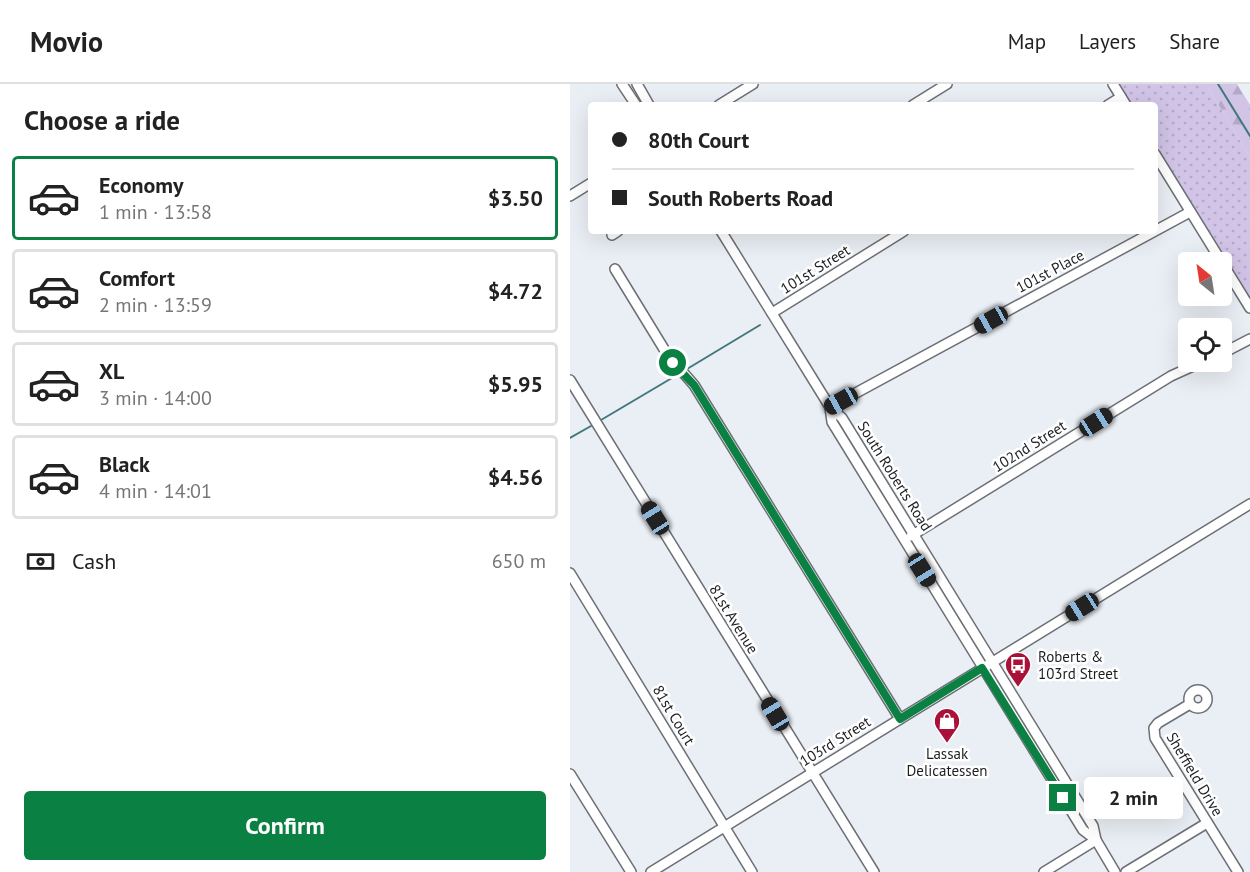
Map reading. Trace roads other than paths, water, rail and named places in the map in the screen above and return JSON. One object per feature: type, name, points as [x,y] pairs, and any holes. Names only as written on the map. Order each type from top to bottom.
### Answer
[{"type":"street","points":[[622,84],[634,102]]},
{"type":"street","points":[[637,84],[647,102]]},
{"type":"street","points":[[723,102],[753,84]]},
{"type":"street","points":[[918,102],[947,84]]},
{"type":"street","points":[[1113,84],[1124,101]]},
{"type":"street","points":[[1158,159],[1250,308]]},
{"type":"street","points":[[570,196],[588,185]]},
{"type":"street","name":"101st Place","points":[[1158,229],[1190,212]]},
{"type":"street","name":"South Roberts Road","points":[[723,234],[830,407],[842,418],[1094,826],[1096,840]]},
{"type":"street","name":"101st Street","points":[[772,313],[899,234]]},
{"type":"street","name":"101st Place","points":[[830,407],[1149,234]]},
{"type":"street","points":[[615,269],[673,363],[694,385],[900,719]]},
{"type":"street","points":[[1232,348],[1250,339]]},
{"type":"street","name":"102nd Street","points":[[904,541],[1180,372]]},
{"type":"street","name":"81st Avenue","points":[[570,380],[874,872]]},
{"type":"street","name":"South Roberts Road","points":[[830,407],[832,422],[904,541],[1083,830],[1096,840],[1115,872]]},
{"type":"street","name":"103rd Street","points":[[651,872],[1250,504]]},
{"type":"street","name":"81st Court","points":[[570,573],[752,872]]},
{"type":"street","name":"Sheffield Drive","points":[[1190,704],[1158,723],[1154,732],[1155,738],[1238,872]]},
{"type":"street","points":[[570,774],[631,872]]},
{"type":"street","points":[[1126,872],[1207,823]]},
{"type":"street","points":[[1044,872],[1096,840]]},
{"type":"waterway","points":[[1218,84],[1250,136]]},
{"type":"waterway","points":[[687,369],[760,325]]},
{"type":"waterway","points":[[601,420],[677,375]]},
{"type":"waterway","points":[[570,438],[591,426]]},
{"type":"place","name":"Roberts & 103rd Street","points":[[1018,688]]},
{"type":"place","name":"Lassak Delicatessen","points":[[947,744]]}]
